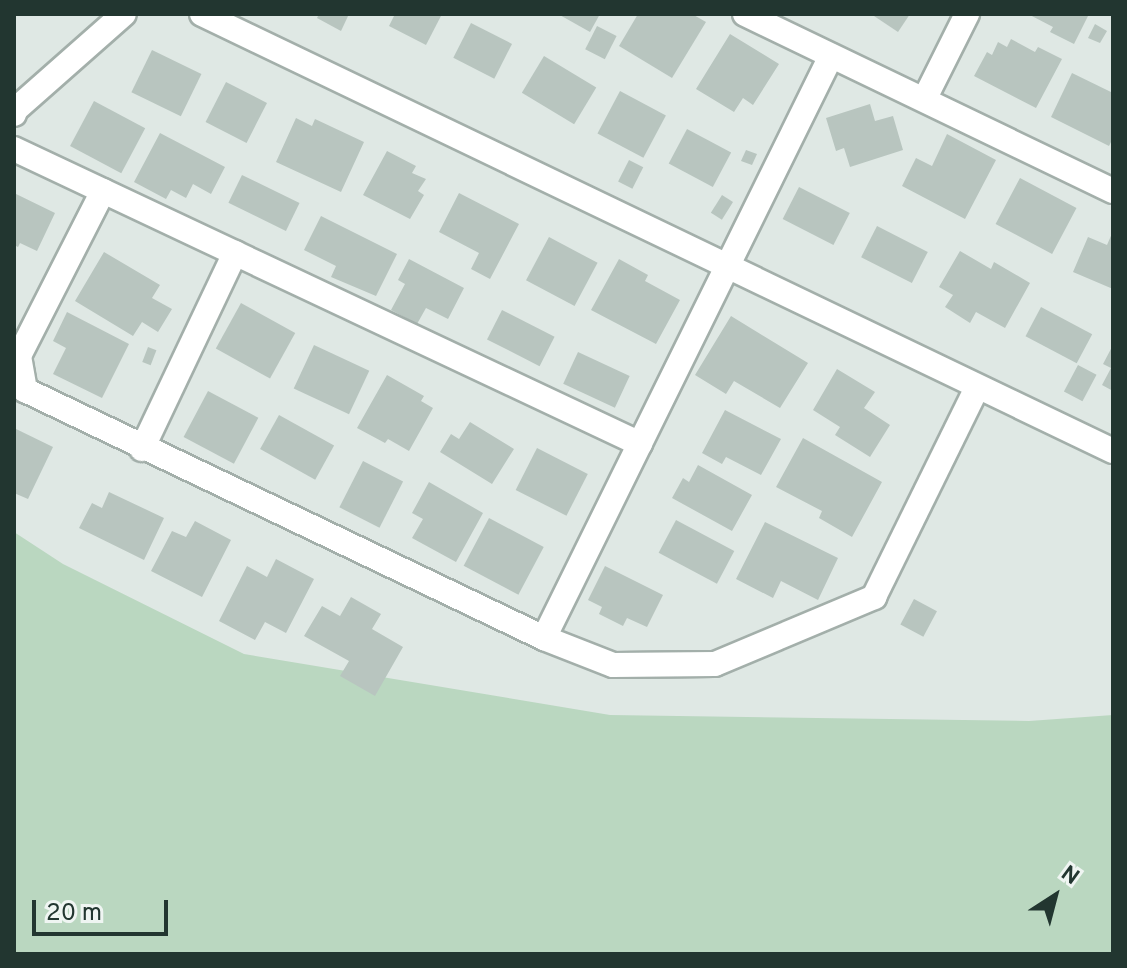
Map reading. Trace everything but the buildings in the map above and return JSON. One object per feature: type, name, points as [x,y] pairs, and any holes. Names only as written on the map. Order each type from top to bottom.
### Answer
[{"type":"street","points":[[14,114],[124,14]]},
{"type":"street","points":[[202,14],[1113,451]]},
{"type":"street","points":[[745,14],[1113,191]]},
{"type":"street","points":[[925,98],[967,14]]},
{"type":"street","points":[[544,638],[831,56]]},
{"type":"street","points":[[14,149],[640,444]]},
{"type":"street","points":[[103,191],[19,356],[25,390],[142,449],[544,638],[613,665],[715,664],[874,597],[977,388]]},
{"type":"street","points":[[142,449],[235,253]]},
{"type":"green space","points":[[14,532],[63,564],[244,654],[610,715],[1029,721],[1113,715],[1113,954],[14,954]]}]
